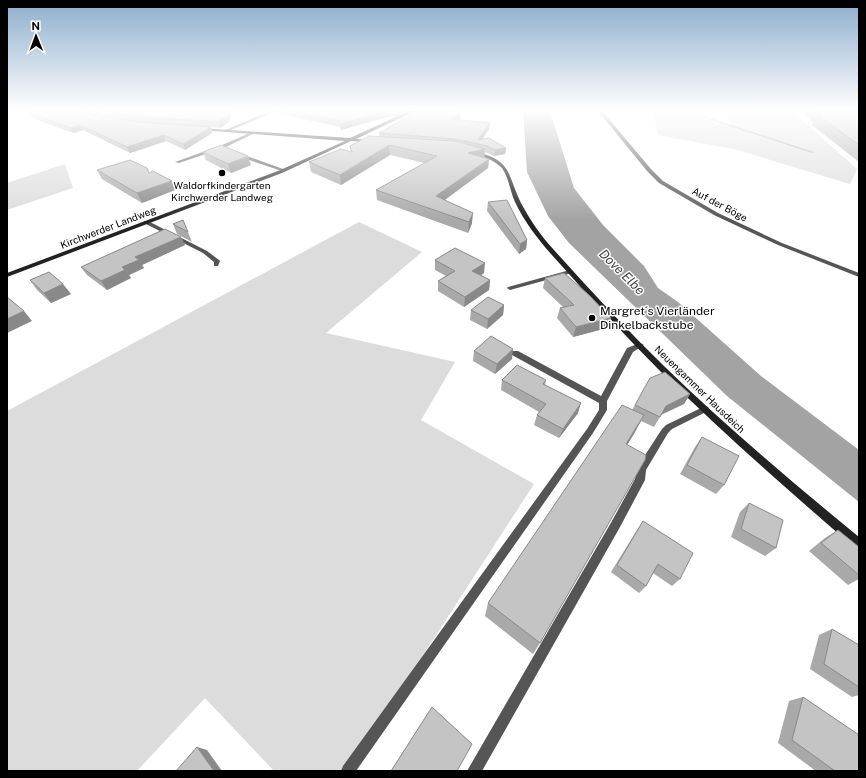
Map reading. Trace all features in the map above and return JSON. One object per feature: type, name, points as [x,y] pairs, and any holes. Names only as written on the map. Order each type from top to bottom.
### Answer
[{"type":"street","name":"Kirchwerder Landweg","points":[[7,275],[284,170],[335,147]]},
{"type":"street","name":"Neuengammer Hausdeich","points":[[468,150],[489,157],[504,168],[519,205],[545,243],[570,272],[640,345],[705,409],[778,476],[859,544]]},
{"type":"lane","points":[[177,162],[220,147]]},
{"type":"lane","name":"Auf der Böge","points":[[630,147],[661,182],[716,214],[780,244],[859,275]]},
{"type":"lane","points":[[233,153],[284,170]]},
{"type":"lane","points":[[146,222],[205,252],[217,261],[216,265]]},
{"type":"lane","points":[[510,288],[570,272]]},
{"type":"lane","points":[[348,771],[585,437],[603,410],[603,401],[630,350],[640,345]]},
{"type":"lane","points":[[515,353],[603,401]]},
{"type":"lane","points":[[474,771],[616,524],[640,480],[641,469],[668,427],[705,409]]},
{"type":"shaded area","points":[[725,147],[833,147],[857,169],[850,184]]},
{"type":"shaded area","points":[[65,164],[73,188],[7,210],[7,183]]},
{"type":"shaded area","points":[[359,222],[422,252],[326,333],[455,362],[421,420],[534,484],[348,771],[274,771],[205,698],[137,771],[7,771],[7,411]]},
{"type":"water","name":"Dove Elbe","points":[[525,147],[561,147],[574,188],[603,225],[644,266],[658,288],[678,302],[761,376],[859,450],[859,502],[727,396],[569,243],[548,216],[527,172]]},
{"type":"building","points":[[215,147],[227,147],[248,156],[228,164],[203,152]]},
{"type":"building","points":[[350,147],[385,147],[340,175],[309,162],[341,149],[352,152]]},
{"type":"building","points":[[399,147],[479,147],[485,149],[468,153],[489,159],[436,196],[473,213],[469,222],[376,190],[437,156]]},
{"type":"building","points":[[490,147],[506,148],[495,150]]},
{"type":"building","points":[[130,160],[147,168],[149,173],[153,171],[172,181],[137,193],[97,170]]},
{"type":"building","points":[[507,200],[527,240],[520,244],[488,202]]},
{"type":"building","points":[[183,220],[188,232],[173,224]]},
{"type":"building","points":[[165,229],[181,237],[135,257],[139,260],[122,267],[125,270],[101,281],[81,267]]},
{"type":"building","points":[[455,248],[485,263],[472,271],[490,280],[465,297],[438,281],[455,271],[435,260]]},
{"type":"building","points":[[49,272],[63,284],[44,293],[30,280]]},
{"type":"building","points":[[564,273],[589,295],[611,318],[576,327],[560,308],[574,305],[545,278]]},
{"type":"building","points":[[7,297],[24,311],[7,319]]},
{"type":"building","points":[[488,297],[504,305],[488,319],[471,310]]},
{"type":"building","points":[[491,336],[513,349],[497,364],[474,351]]},
{"type":"building","points":[[517,365],[546,380],[543,384],[581,403],[563,429],[537,415],[546,404],[502,380]]},
{"type":"building","points":[[665,372],[690,394],[666,406],[660,417],[635,405],[650,378]]},
{"type":"building","points":[[622,405],[644,415],[626,444],[646,455],[645,460],[540,643],[488,603]]},
{"type":"building","points":[[702,437],[739,456],[724,485],[687,465]]},
{"type":"building","points":[[749,503],[783,520],[776,548],[741,529]]},
{"type":"building","points":[[643,521],[693,553],[680,579],[658,564],[646,586],[617,565]]},
{"type":"building","points":[[838,530],[859,547],[859,575],[821,543]]},
{"type":"building","points":[[832,629],[859,645],[859,687],[824,664]]},
{"type":"building","points":[[803,697],[859,735],[859,771],[835,771],[792,740]]},
{"type":"building","points":[[432,707],[472,744],[457,771],[391,771]]},
{"type":"building","points":[[197,747],[214,771],[176,771]]},
{"type":"waterway","points":[[798,147],[813,152]]},
{"type":"place","name":"Waldorfkindergarten Kirchwerder Landweg","points":[[222,173]]},
{"type":"place","name":"Margret´s Vierländer Dinkelbackstube","points":[[592,318]]}]
